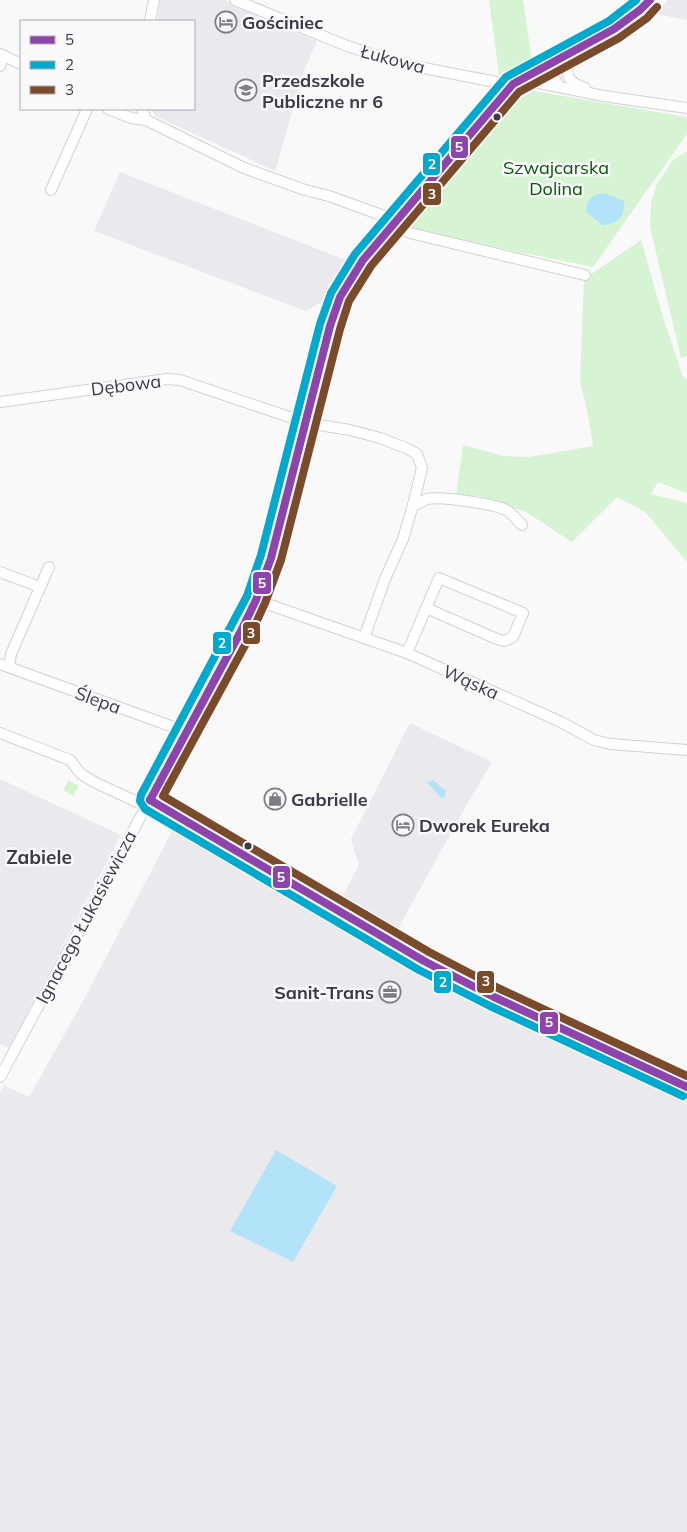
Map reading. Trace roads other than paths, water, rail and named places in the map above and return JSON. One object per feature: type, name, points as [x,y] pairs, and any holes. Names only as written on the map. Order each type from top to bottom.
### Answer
[{"type":"street","points":[[150,20],[154,0]]},
{"type":"street","name":"Łukowa","points":[[235,0],[347,46],[403,64],[496,82],[514,84],[531,82],[604,96],[687,108]]},
{"type":"street","name":"Ignacego Łukasiewicza","points":[[0,1077],[187,732],[256,600],[271,558],[307,423],[330,326],[340,297],[363,260],[393,223],[514,84],[614,28],[640,10],[650,0]]},
{"type":"street","points":[[566,72],[569,54]]},
{"type":"street","points":[[1,59],[20,64]]},
{"type":"street","points":[[551,63],[550,71],[559,87]]},
{"type":"street","name":"Łukowa","points":[[551,63],[560,66],[570,80],[577,85],[604,96]]},
{"type":"street","points":[[52,190],[87,110]]},
{"type":"street","points":[[111,110],[131,118],[146,120],[244,168],[305,190],[328,196],[393,223],[410,234],[585,275]]},
{"type":"street","points":[[142,110],[146,120]]},
{"type":"street","name":"Dębowa","points":[[0,402],[167,379],[180,380],[307,423],[371,435],[417,454],[422,468],[413,506],[403,539],[385,579],[364,638]]},
{"type":"street","points":[[413,506],[428,499],[488,504],[509,512],[522,525]]},
{"type":"street","name":"Ślepa","points":[[49,567],[4,666],[187,732]]},
{"type":"street","points":[[0,572],[40,587]]},
{"type":"street","points":[[407,653],[426,608],[439,578],[523,614],[513,637],[505,641],[426,608]]},
{"type":"street","name":"Wąska","points":[[256,600],[407,653],[561,722],[594,740],[610,744],[687,750]]},
{"type":"street","points":[[0,733],[70,760],[82,774],[96,783],[148,803],[424,961],[503,1001],[640,1066],[687,1086]]},
{"type":"water","points":[[604,193],[624,201],[622,215],[616,221],[607,225],[602,225],[585,211],[593,196]]},
{"type":"water","points":[[433,780],[446,791],[445,797],[441,798],[427,782]]},
{"type":"water","points":[[276,1150],[337,1186],[293,1262],[230,1231]]},
{"type":"place","name":"Gościniec","points":[[226,22]]},
{"type":"place","name":"Przedszkole Publiczne nr 6","points":[[246,90]]},
{"type":"place","name":"Gabrielle","points":[[275,799]]},
{"type":"place","name":"Dworek Eureka","points":[[403,825]]},
{"type":"place","name":"Sanit-Trans","points":[[390,992]]},
{"type":"district","name":"Zabiele","points":[[39,857]]},
{"type":"park label","name":"Szwajcarska Dolina","points":[[556,177]]}]
